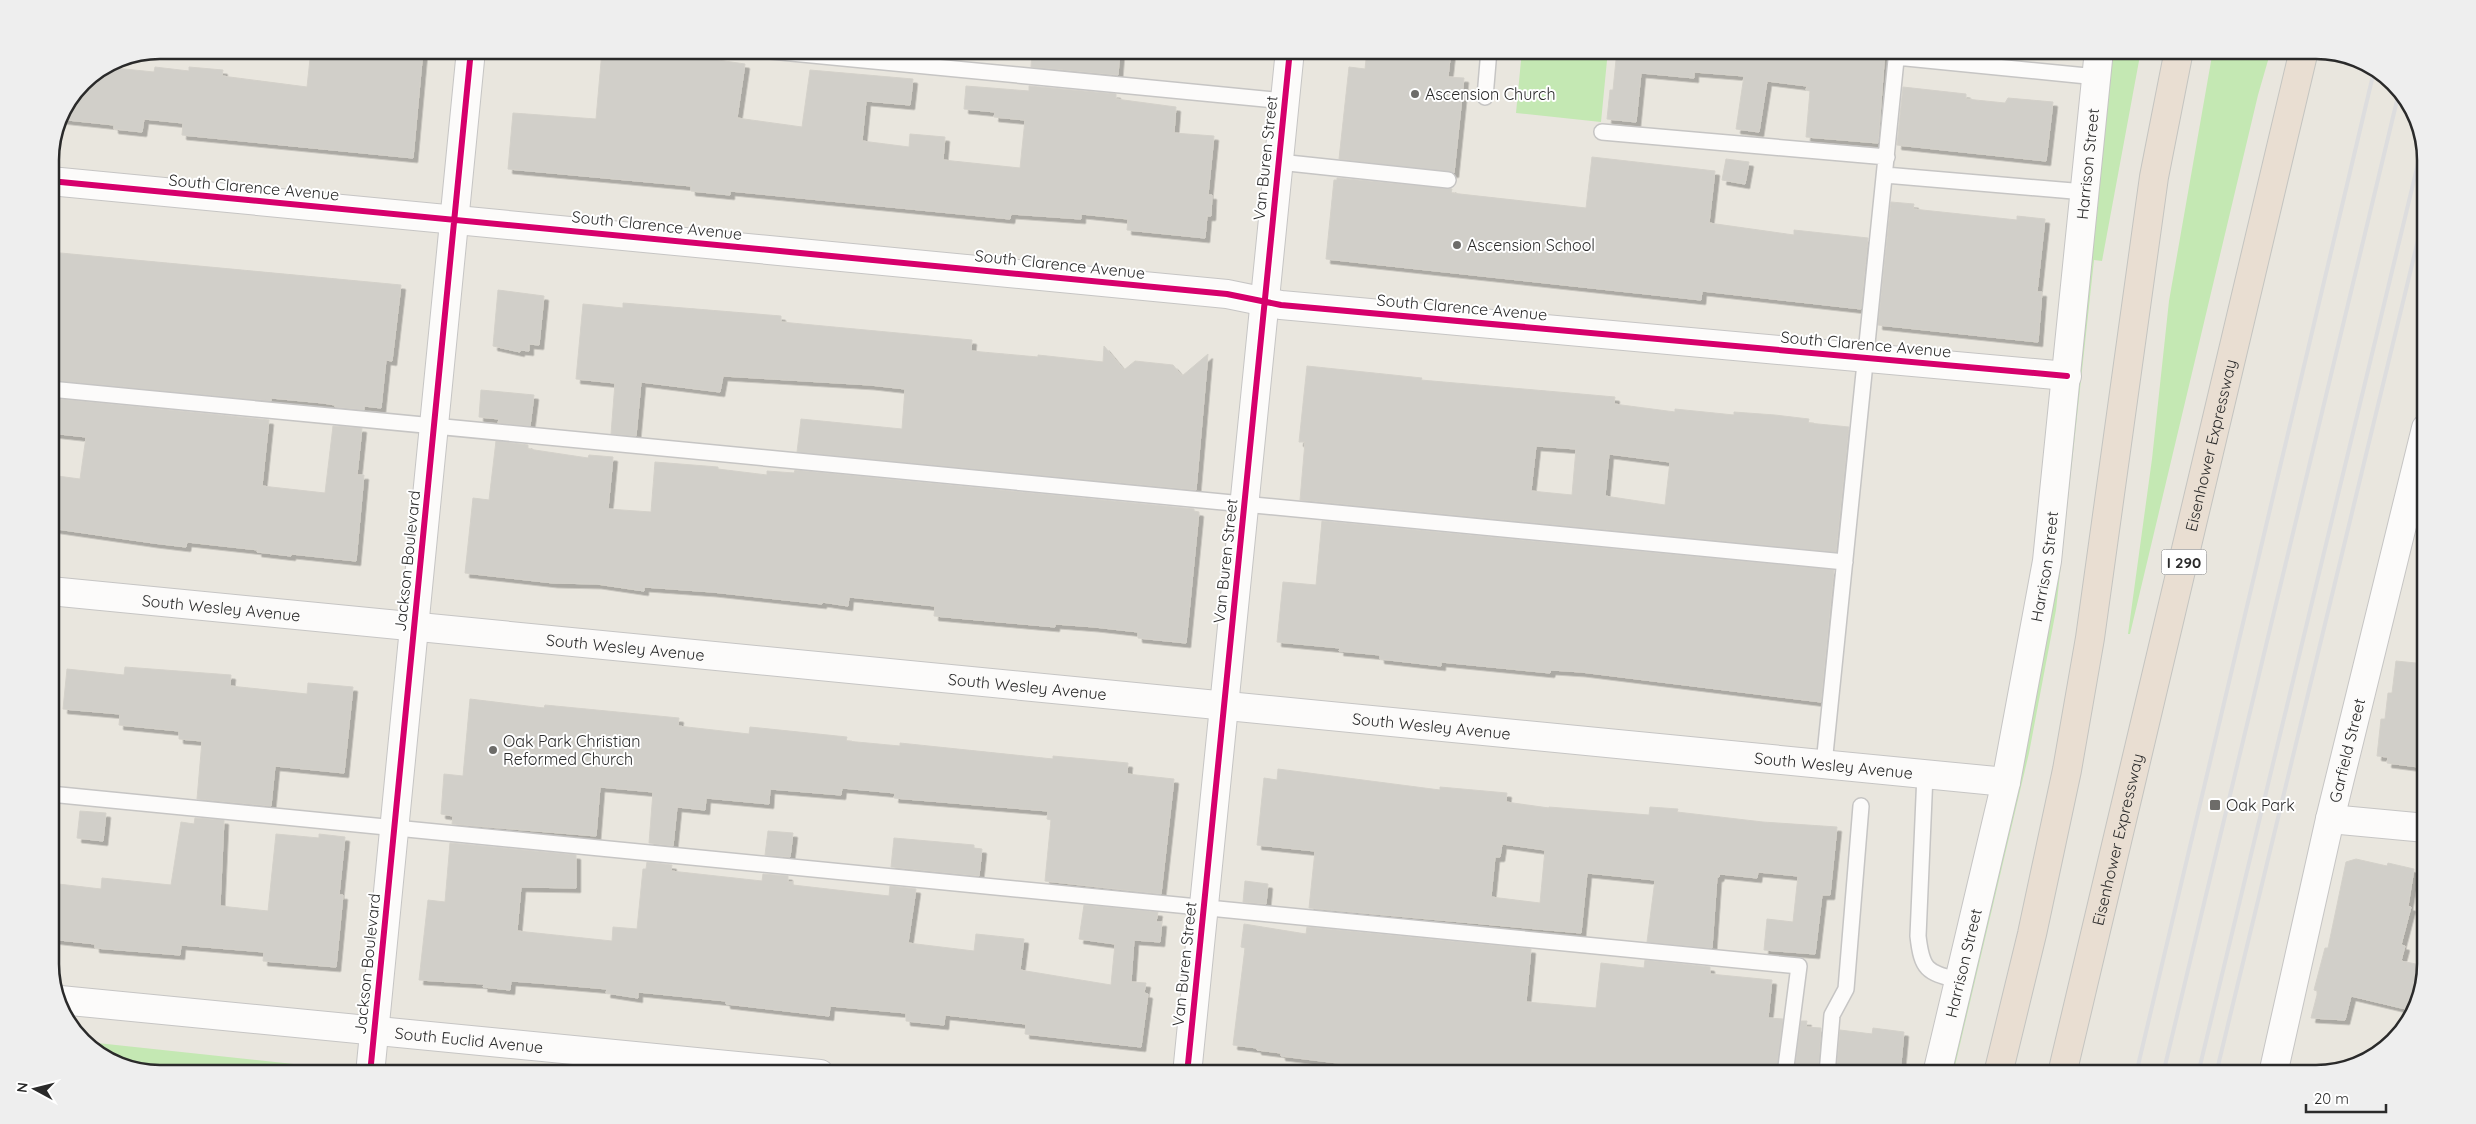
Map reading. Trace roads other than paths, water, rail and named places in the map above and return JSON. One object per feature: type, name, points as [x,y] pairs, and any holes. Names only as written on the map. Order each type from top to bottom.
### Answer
[{"type":"highway","points":[[2000,1065],[2058,809],[2090,638],[2154,176],[2177,59]]},
{"type":"highway","name":"Eisenhower Expressway","points":[[2064,1065],[2302,59]]},
{"type":"street","name":"Jackson Boulevard","points":[[371,1065],[470,59]]},
{"type":"street","name":"Van Buren Street","points":[[1188,1065],[1289,59]]},
{"type":"street","name":"Harrison Street","points":[[1939,1065],[2006,782],[2047,561],[2098,59]]},
{"type":"street","name":"South Clarence Avenue","points":[[59,182],[1207,292],[1281,305],[2066,376]]},
{"type":"street","name":"Garfield Street","points":[[2275,1065],[2330,819],[2417,465]]},
{"type":"street","name":"South Wesley Avenue","points":[[59,591],[2006,782]]},
{"type":"street","points":[[2330,819],[2417,827]]},
{"type":"street","name":"South Euclid Avenue","points":[[65,1001],[729,1065]]},
{"type":"lane","points":[[853,59],[1285,101]]},
{"type":"lane","points":[[1485,98],[1488,59]]},
{"type":"lane","points":[[1824,764],[1897,59]]},
{"type":"lane","points":[[1940,59],[2096,77]]},
{"type":"lane","points":[[1602,132],[1887,157]]},
{"type":"lane","points":[[1279,162],[1448,180]]},
{"type":"lane","points":[[1885,175],[2085,192]]},
{"type":"lane","points":[[59,391],[1845,562]]},
{"type":"lane","points":[[1925,774],[1918,936],[1920,952],[1926,968],[1933,973],[1960,981]]},
{"type":"lane","points":[[59,795],[1799,966],[1786,1065]]},
{"type":"lane","points":[[1827,1065],[1832,1015],[1846,989],[1861,806]]},
{"type":"railway","points":[[2138,1065],[2373,76]]},
{"type":"railway","points":[[2165,1065],[2397,99]]},
{"type":"railway","points":[[2200,1065],[2417,168]]},
{"type":"railway","points":[[2218,1065],[2417,244]]},
{"type":"place","name":"Ascension Church","points":[[1415,94]]},
{"type":"place","name":"Ascension School","points":[[1457,245]]},
{"type":"place","name":"Oak Park Christian Reformed Church","points":[[493,750]]},
{"type":"place","name":"Oak Park","points":[[2215,805]]}]
